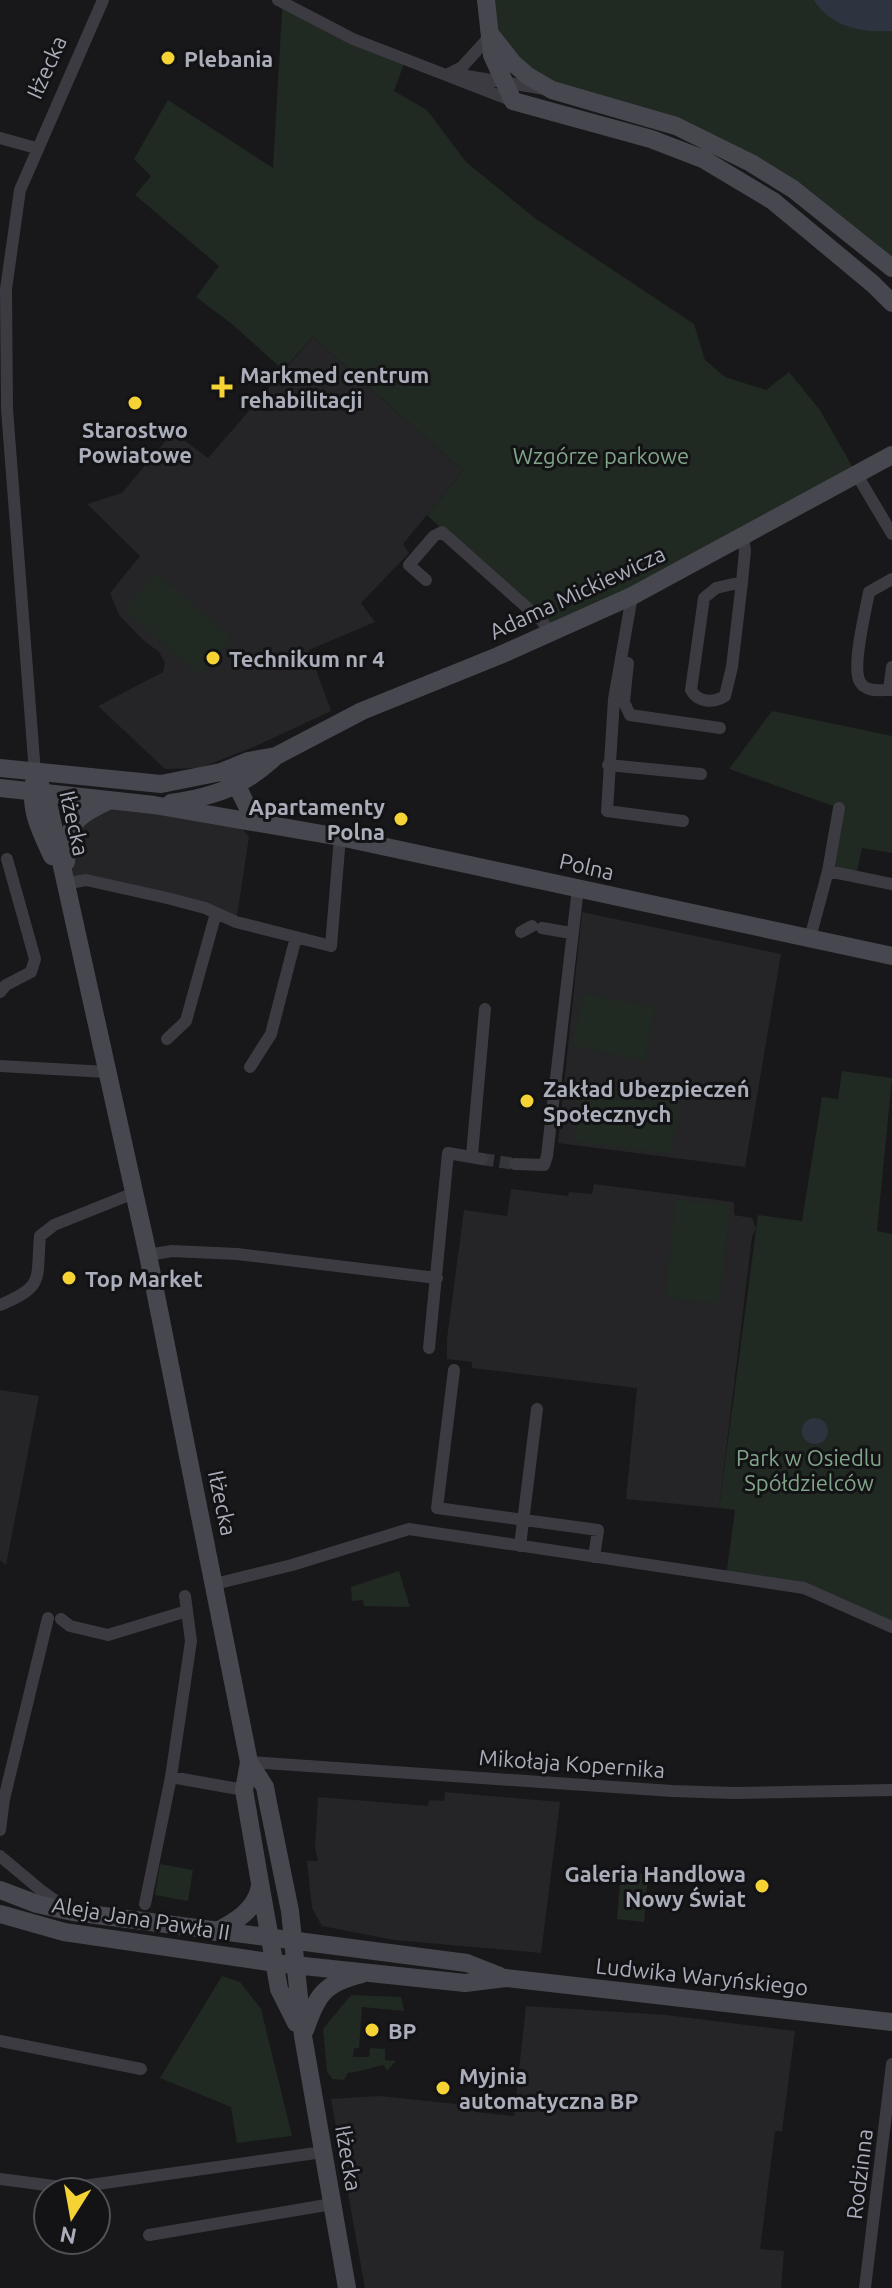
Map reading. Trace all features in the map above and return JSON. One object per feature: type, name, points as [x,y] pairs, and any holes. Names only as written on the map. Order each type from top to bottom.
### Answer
[{"type":"street","name":"Iłżecka","points":[[103,0],[20,190],[6,289],[3,408],[15,489],[35,773],[64,884],[148,1255],[249,1762],[244,1790],[260,1883],[272,1939],[284,1964],[303,2036],[347,2288]]},
{"type":"street","points":[[278,0],[353,39],[513,101],[651,139],[703,159],[773,201],[892,303]]},
{"type":"street","points":[[486,0],[492,55],[513,101]]},
{"type":"street","points":[[446,75],[462,67],[491,35]]},
{"type":"street","points":[[491,35],[513,63],[552,90]]},
{"type":"street","points":[[446,75],[467,75],[552,90],[676,126],[717,144],[793,189],[892,268]]},
{"type":"street","points":[[0,138],[36,148]]},
{"type":"street","name":"Adama Mickiewicza","points":[[154,805],[228,789],[254,777],[276,756],[362,711],[632,596],[892,455]]},
{"type":"street","points":[[857,475],[892,534]]},
{"type":"street","points":[[426,580],[409,565],[434,536],[442,532],[542,621],[550,633]]},
{"type":"street","points":[[742,582],[716,588],[704,598],[691,690],[699,698],[716,701],[725,696],[732,667],[742,582],[743,536]]},
{"type":"street","points":[[892,579],[869,592],[857,667],[859,681],[868,689],[889,690],[892,667]]},
{"type":"street","points":[[632,596],[614,699],[607,811],[683,821]]},
{"type":"street","points":[[627,636],[629,657],[624,702],[630,715],[720,728]]},
{"type":"street","name":"Adama Mickiewicza","points":[[35,773],[161,784],[221,772],[248,761],[276,756]]},
{"type":"street","points":[[608,765],[701,774]]},
{"type":"street","points":[[0,768],[35,773]]},
{"type":"street","points":[[221,772],[228,789],[249,810],[270,824]]},
{"type":"street","name":"Polna","points":[[0,788],[154,805],[340,837],[892,956]]},
{"type":"street","points":[[228,789],[226,810],[233,818]]},
{"type":"street","name":"Iłżecka","points":[[64,884],[72,826],[77,818],[108,801]]},
{"type":"street","points":[[810,938],[828,871],[839,808]]},
{"type":"street","name":"Iłżecka","points":[[64,884],[86,880],[167,898],[236,922],[331,946],[340,837]]},
{"type":"street","points":[[0,992],[6,985],[31,972],[35,959],[7,859]]},
{"type":"street","points":[[828,871],[892,884]]},
{"type":"street","points":[[515,1164],[544,1165],[547,1156],[578,888]]},
{"type":"street","points":[[167,1039],[186,1021],[216,913]]},
{"type":"street","points":[[532,929],[571,933]]},
{"type":"street","points":[[250,1067],[271,1034],[296,937]]},
{"type":"street","points":[[429,1348],[448,1153],[477,1157],[485,1009]]},
{"type":"street","points":[[0,1066],[107,1072]]},
{"type":"street","points":[[0,1305],[27,1294],[36,1282],[40,1236],[54,1225],[134,1193]]},
{"type":"street","points":[[148,1255],[172,1251],[237,1254],[437,1278]]},
{"type":"street","points":[[434,1534],[454,1370]]},
{"type":"street","points":[[520,1546],[537,1409]]},
{"type":"street","points":[[437,1508],[598,1530],[594,1557]]},
{"type":"street","points":[[215,1584],[292,1565],[409,1529],[804,1588],[892,1627]]},
{"type":"street","points":[[145,1904],[171,1777],[191,1641],[185,1596]]},
{"type":"street","points":[[0,1830],[4,1799],[54,1619],[108,1635],[187,1611]]},
{"type":"street","name":"Iłżecka","points":[[249,1762],[265,1787],[290,1911],[292,1941],[284,1964]]},
{"type":"street","name":"Mikołaja Kopernika","points":[[249,1762],[734,1793],[892,1790]]},
{"type":"street","points":[[171,1777],[244,1790]]},
{"type":"street","points":[[0,1856],[73,1912]]},
{"type":"street","name":"Aleja Jana Pawła II","points":[[215,1932],[248,1911],[258,1896],[260,1883]]},
{"type":"street","name":"Aleja Jana Pawła II","points":[[0,1890],[37,1904],[73,1912],[292,1941]]},
{"type":"street","name":"Aleja Jana Pawła II","points":[[0,1915],[64,1932],[284,1964]]},
{"type":"street","name":"Ludwika Waryńskiego","points":[[292,1941],[467,1963],[506,1978]]},
{"type":"street","name":"Ludwika Waryńskiego","points":[[284,1964],[465,1983],[506,1978],[892,2022]]},
{"type":"street","name":"Ludwika Waryńskiego","points":[[303,2036],[312,2007],[323,1990],[345,1978],[368,1973]]},
{"type":"street","points":[[0,2041],[141,2069]]},
{"type":"street","name":"Rodzinna","points":[[865,2288],[892,2064]]},
{"type":"street","points":[[0,2179],[69,2188],[323,2152]]},
{"type":"street","points":[[149,2235],[332,2204]]},
{"type":"shaded area","points":[[814,0],[892,0],[892,31],[870,31],[848,26],[829,17]]},
{"type":"shaded area","points":[[313,337],[463,471],[403,544],[409,553],[361,603],[375,622],[309,650],[331,711],[200,768],[165,769],[98,706],[163,672],[165,663],[159,652],[119,615],[110,593],[140,556],[87,504],[122,493],[173,432],[208,458]]},
{"type":"shaded area","points":[[108,801],[233,818],[249,837],[236,922],[117,886],[64,884],[68,839]]},
{"type":"shaded area","points":[[582,912],[781,954],[745,1167],[558,1143]]},
{"type":"shaded area","points":[[594,1184],[734,1202],[734,1215],[752,1218],[756,1228],[752,1237],[719,1508],[626,1499],[637,1388],[472,1368],[472,1362],[447,1359],[464,1210],[507,1216],[511,1189],[568,1196],[569,1192],[592,1194]]},
{"type":"shaded area","points":[[0,1390],[39,1396],[6,1565],[0,1560]]},
{"type":"shaded area","points":[[815,1418],[824,1422],[828,1431],[824,1440],[815,1444],[806,1440],[802,1431],[806,1422]]},
{"type":"shaded area","points":[[445,1792],[560,1802],[541,1953],[394,1940],[322,1926],[312,1908],[307,1861],[318,1861],[315,1848],[318,1797],[428,1806],[429,1800],[444,1801]]},
{"type":"shaded area","points":[[526,2006],[666,2015],[795,2031],[782,2131],[775,2131],[760,2249],[784,2251],[781,2288],[365,2288],[331,2099],[380,2096],[475,2106],[475,2112],[514,2116]]},
{"type":"green space","points":[[486,0],[892,0],[892,268],[751,163],[552,90],[501,47]]},
{"type":"green space","name":"Wzgórze parkowe","points":[[284,3],[405,61],[394,91],[427,110],[466,162],[536,219],[694,324],[705,360],[725,377],[766,390],[789,372],[820,410],[857,475],[550,633],[427,515],[463,471],[313,337],[283,370],[232,324],[196,297],[219,266],[135,195],[151,176],[134,159],[168,100],[273,168]]},
{"type":"green space","points":[[157,573],[232,638],[199,676],[124,610]]},
{"type":"green space","points":[[772,711],[892,736],[892,853],[862,848],[856,877],[828,871],[839,808],[729,769]]},
{"type":"green space","points":[[583,993],[655,1008],[645,1061],[572,1046]]},
{"type":"green space","name":"Park w Osiedlu Spółdzielców","points":[[842,1071],[892,1078],[877,1231],[892,1234],[892,1627],[805,1588],[726,1576],[735,1510],[719,1508],[758,1215],[802,1221],[822,1097],[838,1099]]},
{"type":"green space","points":[[582,1086],[679,1098],[672,1154],[575,1142]]},
{"type":"green space","points":[[675,1199],[730,1205],[720,1304],[665,1298]]},
{"type":"green space","points":[[399,1571],[410,1607],[364,1606],[363,1600],[352,1601],[351,1587]]},
{"type":"green space","points":[[160,1864],[193,1870],[188,1901],[155,1895]]},
{"type":"green space","points":[[621,1872],[648,1874],[644,1922],[617,1919]]},
{"type":"green space","points":[[222,1976],[240,1982],[261,2009],[292,2136],[237,2143],[231,2107],[160,2078]]},
{"type":"green space","points":[[351,1995],[401,1997],[404,2011],[362,2007],[359,2048],[354,2048],[353,2057],[369,2057],[370,2048],[385,2049],[385,2060],[396,2061],[387,2071],[384,2065],[348,2073],[344,2080],[332,2079],[327,2071],[323,2029]]},
{"type":"tunnel","points":[[482,1159],[515,1164]]},
{"type":"place","name":"Plebania","points":[[168,58]]},
{"type":"place","name":"Markmed centrum rehabilitacji","points":[[222,387]]},
{"type":"place","name":"Starostwo Powiatowe","points":[[135,403]]},
{"type":"place","name":"Technikum nr 4","points":[[213,658]]},
{"type":"place","name":"Apartamenty Polna","points":[[401,819]]},
{"type":"place","name":"Zakład Ubezpieczeń Społecznych","points":[[527,1101]]},
{"type":"place","name":"Top Market","points":[[69,1278]]},
{"type":"place","name":"Galeria Handlowa Nowy Świat","points":[[762,1886]]},
{"type":"place","name":"BP","points":[[372,2030]]},
{"type":"place","name":"Myjnia automatyczna BP","points":[[443,2088]]}]
